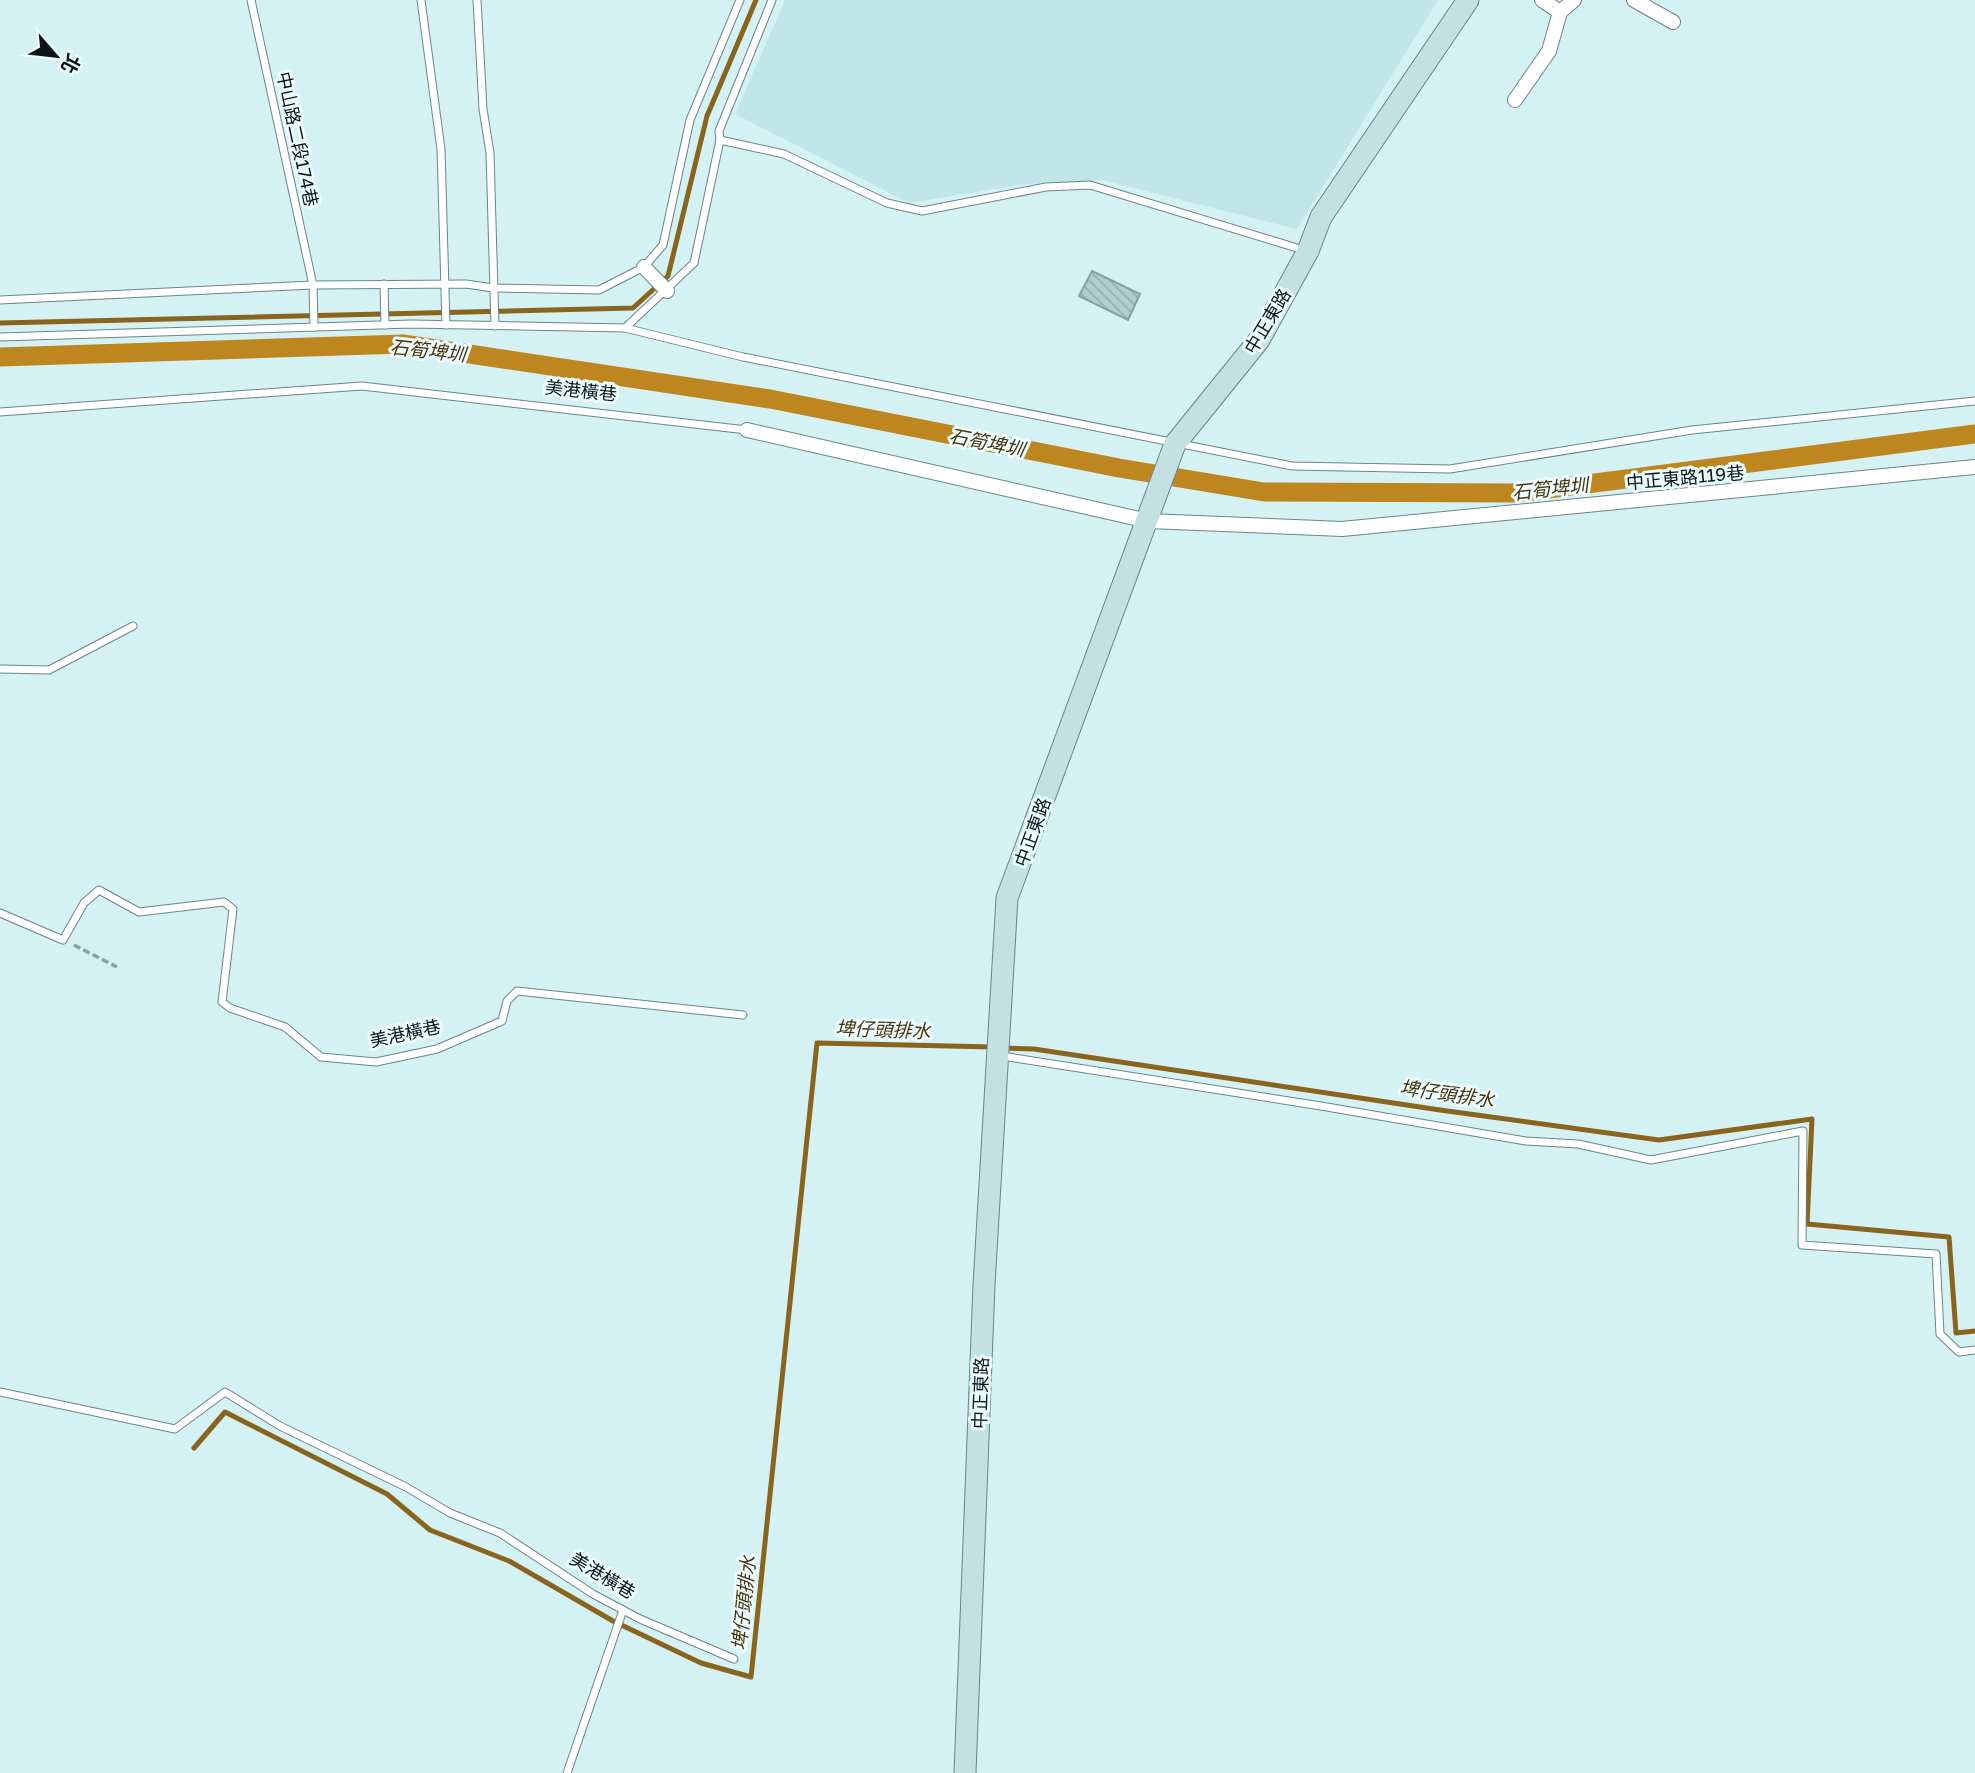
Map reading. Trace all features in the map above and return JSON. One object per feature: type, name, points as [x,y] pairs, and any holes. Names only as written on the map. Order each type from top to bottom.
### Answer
[{"type":"main road","name":"中正東路","points":[[965,1773],[984,1285],[1007,898],[1175,444],[1259,340],[1308,251],[1321,216],[1468,0]]},
{"type":"street","points":[[1542,0],[1560,12]]},
{"type":"street","points":[[1515,100],[1549,51],[1560,12],[1574,0]]},
{"type":"street","points":[[1634,0],[1673,22]]},
{"type":"street","points":[[644,267],[667,291]]},
{"type":"street","name":"美港橫巷","points":[[747,429],[1148,521]]},
{"type":"street","name":"中正東路119巷","points":[[1148,521],[1342,529],[1975,467]]},
{"type":"lane","name":"中山路二段174巷","points":[[251,0],[313,285],[314,327]]},
{"type":"lane","points":[[421,0],[442,149],[446,325]]},
{"type":"lane","points":[[477,0],[483,110],[490,153],[495,326]]},
{"type":"lane","points":[[0,300],[313,285],[446,284],[493,288],[599,290],[644,267],[663,245],[690,120],[740,0]]},
{"type":"lane","points":[[625,328],[694,263],[720,140],[719,131],[772,0]]},
{"type":"lane","points":[[720,140],[784,155],[887,203],[922,211],[1046,187],[1090,185],[1308,251]]},
{"type":"lane","points":[[384,285],[385,325]]},
{"type":"lane","points":[[0,337],[385,325],[625,328],[743,357],[1292,466],[1450,469],[1692,430],[1975,401]]},
{"type":"lane","name":"美港橫巷","points":[[0,412],[362,386],[747,429]]},
{"type":"lane","points":[[0,669],[49,670],[133,626]]},
{"type":"lane","name":"美港橫巷","points":[[63,940],[83,903],[99,890],[139,912],[224,902],[233,909],[222,1002],[230,1008],[285,1027],[321,1057],[376,1062],[437,1049],[502,1021],[507,1001],[517,991],[743,1015]]},
{"type":"lane","points":[[0,913],[63,940]]},
{"type":"lane","points":[[998,1055],[1525,1141],[1578,1144],[1651,1160],[1803,1131],[1802,1245],[1936,1254],[1940,1334],[1959,1352],[1975,1350]]},
{"type":"lane","name":"美港橫巷","points":[[0,1392],[175,1429],[225,1392],[279,1426],[406,1487],[450,1513],[500,1533],[593,1594],[640,1619],[734,1659]]},
{"type":"lane","points":[[567,1773],[623,1609]]},
{"type":"path","points":[[63,940],[117,967]]},
{"type":"shaded area","points":[[785,0],[1438,0],[1297,229],[1102,180],[1025,184],[909,203],[735,114]]},
{"type":"building","points":[[1092,271],[1140,294],[1128,320],[1079,296]]},
{"type":"waterway","points":[[0,323],[633,308],[668,276],[707,116],[756,0]]},
{"type":"waterway","name":"石筍埤圳","points":[[0,357],[403,344],[770,399],[1119,468],[1264,492],[1517,493],[1975,434]]},
{"type":"waterway","name":"埤仔頭排水","points":[[194,1448],[225,1412],[387,1494],[430,1530],[509,1561],[613,1621],[701,1663],[751,1677],[817,1043],[992,1047]]},
{"type":"waterway","name":"埤仔頭排水","points":[[1002,1048],[1034,1049],[1659,1140],[1812,1119],[1807,1224],[1949,1237],[1956,1333],[1975,1331]]}]
